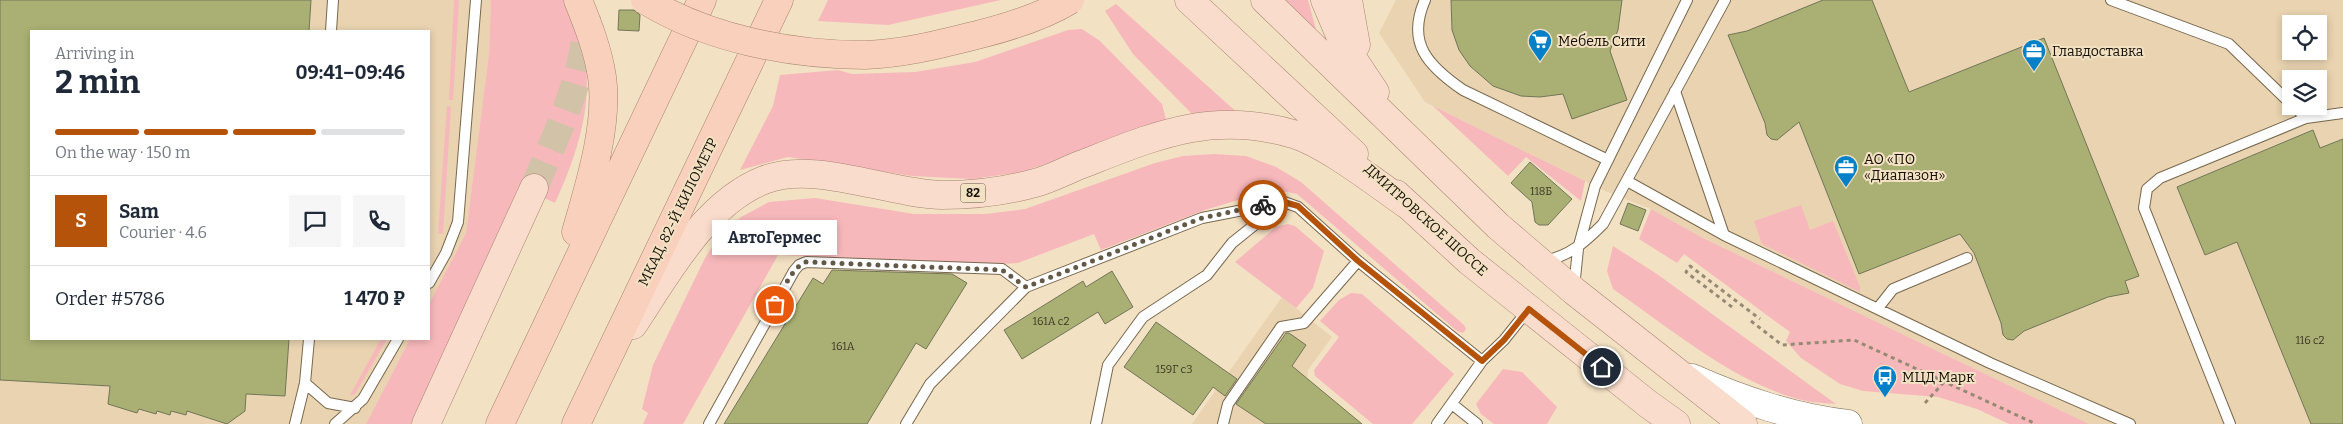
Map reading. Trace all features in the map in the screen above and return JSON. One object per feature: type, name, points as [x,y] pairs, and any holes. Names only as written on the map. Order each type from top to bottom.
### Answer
[{"type":"highway","points":[[552,312],[592,176],[602,119],[602,78],[592,33],[578,0]]},
{"type":"highway","points":[[645,0],[710,30],[741,38],[781,47],[828,53],[866,55],[937,45],[1002,28],[1053,10],[1070,0]]},
{"type":"highway","points":[[500,424],[702,0]]},
{"type":"highway","name":"МКАД, 82-Й КИЛОМЕТР","points":[[576,424],[693,182],[778,0]]},
{"type":"main road","name":"ДМИТРОВСКОЕ ШОССЕ","points":[[1189,0],[1469,261],[1648,404],[1676,424]]},
{"type":"main road","points":[[1265,0],[1498,226],[1574,291],[1743,424]]},
{"type":"main road","points":[[1325,0],[1345,47],[1409,140]]},
{"type":"main road","points":[[1348,0],[1357,52],[1365,78]]},
{"type":"main road","name":"82","points":[[600,374],[673,265],[707,220],[736,195],[765,179],[794,174],[834,177],[902,191],[942,195],[985,192],[1034,183],[1157,135],[1203,124],[1251,126],[1294,134],[1325,150],[1409,206]]},
{"type":"main road","points":[[426,424],[534,188]]},
{"type":"main road","points":[[1672,370],[1744,401],[1808,419],[1848,424]]},
{"type":"main road","points":[[1648,404],[1667,424]]},
{"type":"lane","points":[[331,30],[333,0]]},
{"type":"lane","points":[[430,281],[446,253],[458,222],[476,0]]},
{"type":"lane","points":[[1425,0],[1419,13],[1416,31],[1419,45],[1441,75],[1463,90],[1608,160]]},
{"type":"lane","points":[[1574,291],[1578,249],[1595,186],[1686,0]]},
{"type":"lane","points":[[1539,262],[1555,259],[1578,249],[1603,224],[1725,0]]},
{"type":"lane","points":[[2111,0],[2229,44],[2282,95]]},
{"type":"lane","points":[[1675,91],[1724,235]]},
{"type":"lane","points":[[2230,424],[2144,208],[2147,189],[2160,178],[2306,118],[2343,112]]},
{"type":"lane","points":[[2303,115],[2306,118]]},
{"type":"lane","points":[[1627,181],[1724,235],[1990,363],[2130,424]]},
{"type":"lane","points":[[1096,424],[1108,365],[1143,317],[1207,275],[1232,243],[1284,202]]},
{"type":"lane","points":[[906,424],[930,384],[1026,287],[1202,218],[1284,202],[1298,206],[1358,261],[1482,361]]},
{"type":"lane","points":[[1878,308],[1893,289],[1967,258]]},
{"type":"lane","points":[[1223,424],[1228,404],[1281,327],[1304,323],[1358,261]]},
{"type":"lane","points":[[709,424],[799,265],[806,262],[1002,270],[1026,287]]},
{"type":"lane","points":[[1436,424],[1482,361],[1504,340],[1529,309]]},
{"type":"lane","points":[[295,424],[305,384],[309,340]]},
{"type":"lane","points":[[334,424],[355,408],[373,385],[397,340]]},
{"type":"lane","points":[[305,384],[328,403],[355,408]]},
{"type":"lane","points":[[1452,404],[1478,424]]},
{"type":"path","points":[[1732,307],[1686,272],[1690,266],[1760,319]]},
{"type":"path","points":[[1750,321],[1782,344],[1854,340],[2036,424]]},
{"type":"path","points":[[1925,403],[1944,382]]},
{"type":"shaded area","points":[[0,0],[491,0],[489,54],[466,233],[430,302],[430,30],[30,30],[30,340],[409,340],[366,424],[0,424]]},
{"type":"shaded area","points":[[454,0],[459,0],[453,100],[449,100]]},
{"type":"shaded area","points":[[491,0],[565,0],[582,43],[587,85],[582,125],[571,165],[555,203],[519,186],[411,424],[366,424],[409,340],[430,340],[430,302],[466,233],[489,54]]},
{"type":"shaded area","points":[[828,0],[1001,0],[888,25],[818,21]]},
{"type":"shaded area","points":[[1284,0],[1308,0],[1317,33]]},
{"type":"shaded area","points":[[1396,0],[2343,0],[2343,424],[2089,424],[1703,238],[1651,209],[1605,191],[1425,102],[1379,33]]},
{"type":"shaded area","points":[[1116,4],[1241,116],[1195,117],[1133,54],[1105,11]]},
{"type":"shaded area","points":[[1082,29],[1100,41],[1162,104],[1168,127],[1068,156],[1022,172],[972,179],[912,176],[788,157],[740,170],[773,106],[780,75],[838,70],[852,74],[915,72],[975,62],[1068,30]]},
{"type":"shaded area","points":[[447,106],[451,107],[443,233],[438,234]]},
{"type":"shaded area","points":[[1433,106],[1585,181],[1581,201],[1526,157],[1508,176]]},
{"type":"shaded area","points":[[1214,154],[1246,156],[1276,167],[1301,182],[1464,325],[1466,329],[1463,333],[1457,331],[1297,194],[1278,190],[1205,210],[1101,250],[1094,234],[1018,263],[1001,264],[778,255],[683,424],[643,424],[648,413],[642,409],[653,365],[705,258],[714,244],[741,217],[769,202],[815,198],[914,214],[985,214],[1025,209],[1155,163],[1183,156]]},
{"type":"shaded area","points":[[1801,205],[1810,230],[1833,221],[1860,287],[1860,292],[1762,244],[1754,221]]},
{"type":"shaded area","points":[[1651,209],[1703,238],[2089,424],[2009,424],[1977,409],[1938,397],[1863,391],[1840,384],[1801,358],[1786,341],[1790,332],[1684,254],[1677,263],[1639,239]]},
{"type":"shaded area","points":[[1288,224],[1295,226],[1324,251],[1313,288],[1296,308],[1235,262],[1276,227]]},
{"type":"shaded area","points":[[1613,246],[1657,274],[1836,404],[1799,399],[1770,389],[1746,378],[1700,351],[1613,289],[1607,271]]},
{"type":"shaded area","points":[[1351,293],[1362,294],[1454,374],[1412,424],[1373,424],[1315,376],[1314,370],[1339,337],[1320,321],[1339,300]]},
{"type":"shaded area","points":[[1282,297],[1332,337],[1308,370],[1307,379],[1362,424],[1192,424]]},
{"type":"shaded area","points":[[380,340],[386,340],[355,394],[350,395]]},
{"type":"shaded area","points":[[1503,369],[1522,372],[1557,407],[1547,424],[1494,424],[1481,414],[1476,404]]},
{"type":"building","points":[[0,0],[311,0],[309,30],[30,30],[30,340],[289,340],[285,396],[246,394],[245,411],[227,424],[187,411],[186,415],[171,411],[170,415],[157,411],[156,414],[139,409],[137,413],[108,404],[110,386],[0,380]]},
{"type":"building","name":"Мебель Сити","points":[[1451,0],[1622,0],[1618,30],[1610,51],[1627,100],[1572,119],[1563,94],[1540,97],[1521,96],[1493,86],[1470,66],[1459,50],[1452,30]]},
{"type":"building","points":[[1823,0],[1872,0],[1909,92],[2044,38],[2139,276],[2125,281],[2129,293],[2108,297],[2024,331],[2013,340],[2007,339],[2003,335],[2001,323],[1974,253],[1960,234],[1859,274],[1799,122],[1777,140],[1771,139],[1767,135],[1765,123],[1728,35],[1747,31]]},
{"type":"building","points":[[619,10],[634,10],[640,15],[639,31],[618,30]]},
{"type":"building","points":[[2313,130],[2320,148],[2343,139],[2343,424],[2311,424],[2237,242],[2205,255],[2177,187]]},
{"type":"building","points":[[1530,162],[1572,199],[1548,225],[1539,225],[1535,222],[1532,202],[1511,183]]},
{"type":"building","points":[[1628,203],[1646,210],[1638,231],[1620,224]]},
{"type":"building","points":[[832,270],[952,274],[967,283],[926,349],[916,343],[867,424],[724,424],[813,278],[823,284]]},
{"type":"building","points":[[1112,271],[1133,307],[1105,324],[1098,312],[1022,359],[1004,330],[1083,281],[1086,287]]},
{"type":"building","points":[[1156,322],[1237,379],[1225,396],[1213,387],[1193,415],[1124,367]]},
{"type":"building","points":[[1286,333],[1289,333],[1306,345],[1292,366],[1362,424],[1266,424],[1236,404]]},
{"type":"tunnel","points":[[534,188],[575,83],[585,39],[587,16]]},
{"type":"way so far","points":[[775,305],[794,271],[799,265],[806,262],[1002,270],[1026,287],[1202,218],[1263,205]]},
{"type":"place","name":"Мебель Сити","points":[[1540,62]]},
{"type":"place","name":"Главдоставка","points":[[2034,72]]},
{"type":"place","name":"АО «ПО «Диапазон»","points":[[1846,188]]},
{"type":"place","name":"АвтоГермес","points":[[775,305]]},
{"type":"place","name":"МЦД Марк","points":[[1885,398]]},
{"type":"route","points":[[1263,205],[1284,202],[1298,206],[1358,261],[1482,361],[1504,340],[1529,309],[1602,367]]}]
